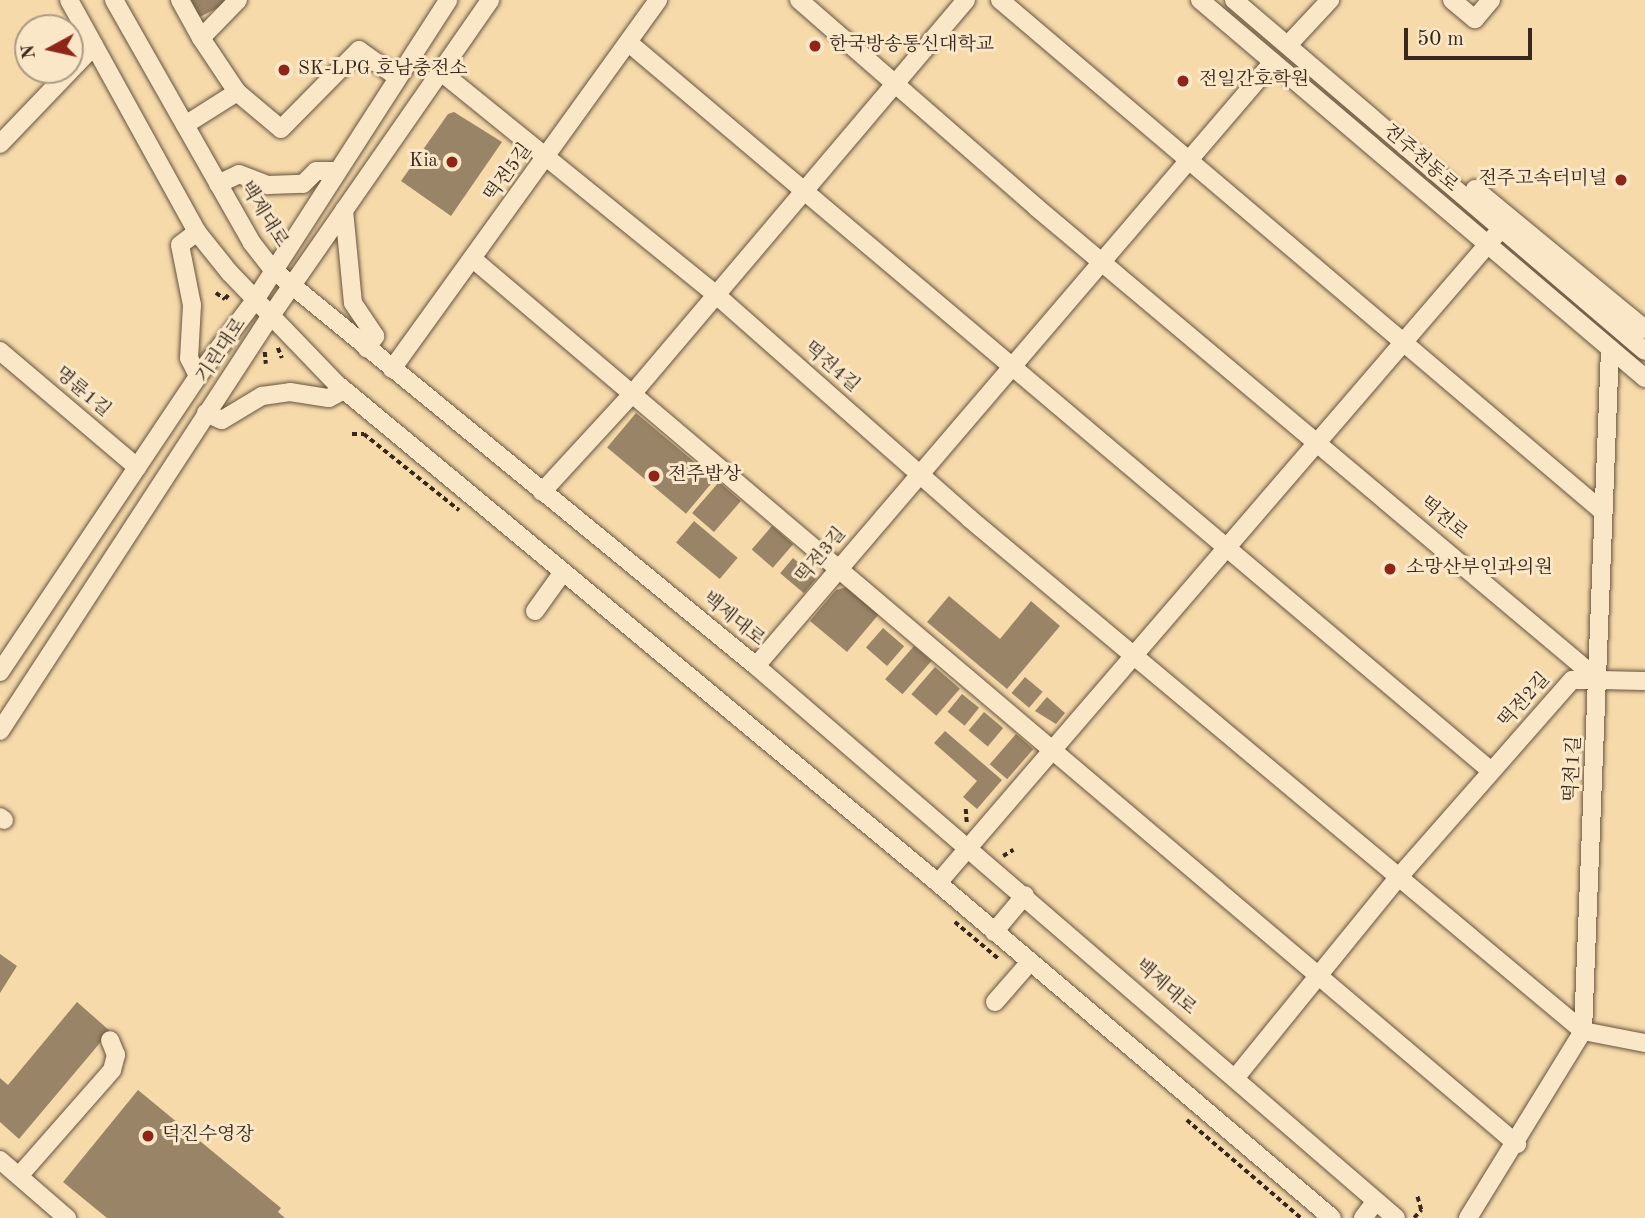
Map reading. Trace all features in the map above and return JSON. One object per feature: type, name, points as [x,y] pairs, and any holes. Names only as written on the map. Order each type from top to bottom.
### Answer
[{"type":"street","points":[[69,0],[197,232],[270,317],[344,390],[938,883],[1332,1218]]},
{"type":"street","name":"백제대로","points":[[114,0],[219,184],[272,269],[756,666],[970,847],[1396,1218]]},
{"type":"street","points":[[180,0],[201,38],[237,92],[281,129],[359,50],[397,77]]},
{"type":"street","points":[[201,38],[238,0]]},
{"type":"street","name":"기린대로","points":[[0,672],[198,376],[255,300],[272,269],[448,0]]},
{"type":"street","name":"기린대로","points":[[0,731],[291,285],[490,0]]},
{"type":"street","name":"떡전5길","points":[[392,369],[658,0]]},
{"type":"street","points":[[799,0],[1036,207],[1101,260]]},
{"type":"street","points":[[542,492],[633,393],[714,293],[897,85],[966,0]]},
{"type":"street","points":[[1000,0],[1601,510]]},
{"type":"street","name":"전주천동로","points":[[1200,0],[1645,378]]},
{"type":"street","name":"전주천동로","points":[[1234,0],[1447,179],[1501,229],[1645,351]]},
{"type":"street","points":[[1288,46],[1330,0]]},
{"type":"street","points":[[1452,0],[1475,19],[1491,0]]},
{"type":"street","points":[[629,43],[1227,552],[1490,770]]},
{"type":"street","points":[[0,144],[94,46]]},
{"type":"street","name":"떡전3길","points":[[756,666],[1273,62]]},
{"type":"street","name":"떡전4길","points":[[441,72],[714,293],[920,474]]},
{"type":"street","points":[[185,125],[237,92]]},
{"type":"street","points":[[219,184],[239,174],[268,185],[303,184],[316,171],[336,171]]},
{"type":"street","points":[[1447,179],[1455,172],[1645,329]]},
{"type":"street","points":[[344,210],[353,303],[375,337],[367,349]]},
{"type":"street","points":[[938,883],[1227,552],[1320,443],[1402,340],[1501,229]]},
{"type":"street","points":[[197,232],[180,245],[192,305],[189,358],[198,376]]},
{"type":"street","points":[[473,259],[1056,749],[1517,1144]]},
{"type":"street","name":"떡전로","points":[[1101,260],[1599,680]]},
{"type":"street","name":"떡전1길","points":[[1468,1218],[1517,1144],[1583,1031],[1599,680],[1601,510],[1610,349]]},
{"type":"street","name":"명륜1길","points":[[0,351],[137,467]]},
{"type":"street","points":[[206,413],[222,420],[262,397],[290,393],[330,398],[344,390]]},
{"type":"street","points":[[920,474],[1583,1031],[1645,1044]]},
{"type":"street","points":[[535,611],[563,572]]},
{"type":"street","name":"떡전2길","points":[[1236,1077],[1398,878],[1490,770],[1572,680],[1599,680]]},
{"type":"street","points":[[1599,680],[1645,681]]},
{"type":"street","points":[[994,932],[1025,895]]},
{"type":"street","points":[[995,1002],[1029,963]]},
{"type":"street","points":[[19,1176],[112,1070],[117,1055],[110,1040]]},
{"type":"street","points":[[0,1160],[67,1218]]},
{"type":"street","points":[[1363,1218],[1376,1201]]},
{"type":"path","points":[[352,434],[365,434],[461,511]]},
{"type":"path","points":[[1414,1218],[1421,1210],[1417,1196]]},
{"type":"building","points":[[186,0],[233,0],[196,19]]},
{"type":"building","name":"Kia","points":[[454,112],[502,142],[451,216],[401,181],[448,114]]},
{"type":"building","points":[[636,413],[715,479],[686,514],[607,447]]},
{"type":"building","points":[[719,482],[741,501],[714,532],[692,513]]},
{"type":"building","points":[[694,521],[738,558],[720,579],[676,542]]},
{"type":"building","points":[[772,526],[793,544],[773,568],[752,549]]},
{"type":"building","points":[[793,558],[817,578],[804,593],[780,573]]},
{"type":"building","points":[[846,587],[879,614],[847,652],[810,621],[836,590]]},
{"type":"building","points":[[949,596],[1000,639],[1031,601],[1060,626],[1007,689],[927,622]]},
{"type":"building","points":[[883,628],[904,646],[887,666],[866,648]]},
{"type":"building","points":[[914,646],[931,661],[902,694],[885,679]]},
{"type":"building","points":[[935,667],[960,689],[936,716],[911,694]]},
{"type":"building","points":[[1025,677],[1043,692],[1029,708],[1012,693]]},
{"type":"building","points":[[962,694],[979,708],[965,726],[948,712]]},
{"type":"building","points":[[1047,697],[1065,713],[1056,724],[1035,711]]},
{"type":"building","points":[[984,712],[1003,728],[988,746],[969,730]]},
{"type":"building","points":[[945,731],[1002,780],[977,809],[963,797],[977,781],[934,743]]},
{"type":"building","points":[[1016,734],[1033,749],[1007,779],[990,764]]},
{"type":"building","points":[[0,954],[17,966],[0,993]]},
{"type":"building","points":[[77,1002],[110,1031],[19,1139],[0,1122],[0,1078],[8,1085]]},
{"type":"building","name":"덕진수영장","points":[[138,1090],[281,1208],[278,1212],[285,1218],[107,1218],[63,1182]]},
{"type":"place","name":"한국방송통신대학교","points":[[815,46]]},
{"type":"place","name":"SK-LPG 호남충전소","points":[[284,70]]},
{"type":"place","name":"전일간호학원","points":[[1183,81]]},
{"type":"place","name":"Kia","points":[[452,162]]},
{"type":"place","name":"전주고속터미널","points":[[1621,180]]},
{"type":"place","name":"전주밥상","points":[[654,476]]},
{"type":"place","name":"소망산부인과의원","points":[[1390,569]]},
{"type":"place","name":"덕진수영장","points":[[148,1136]]}]
